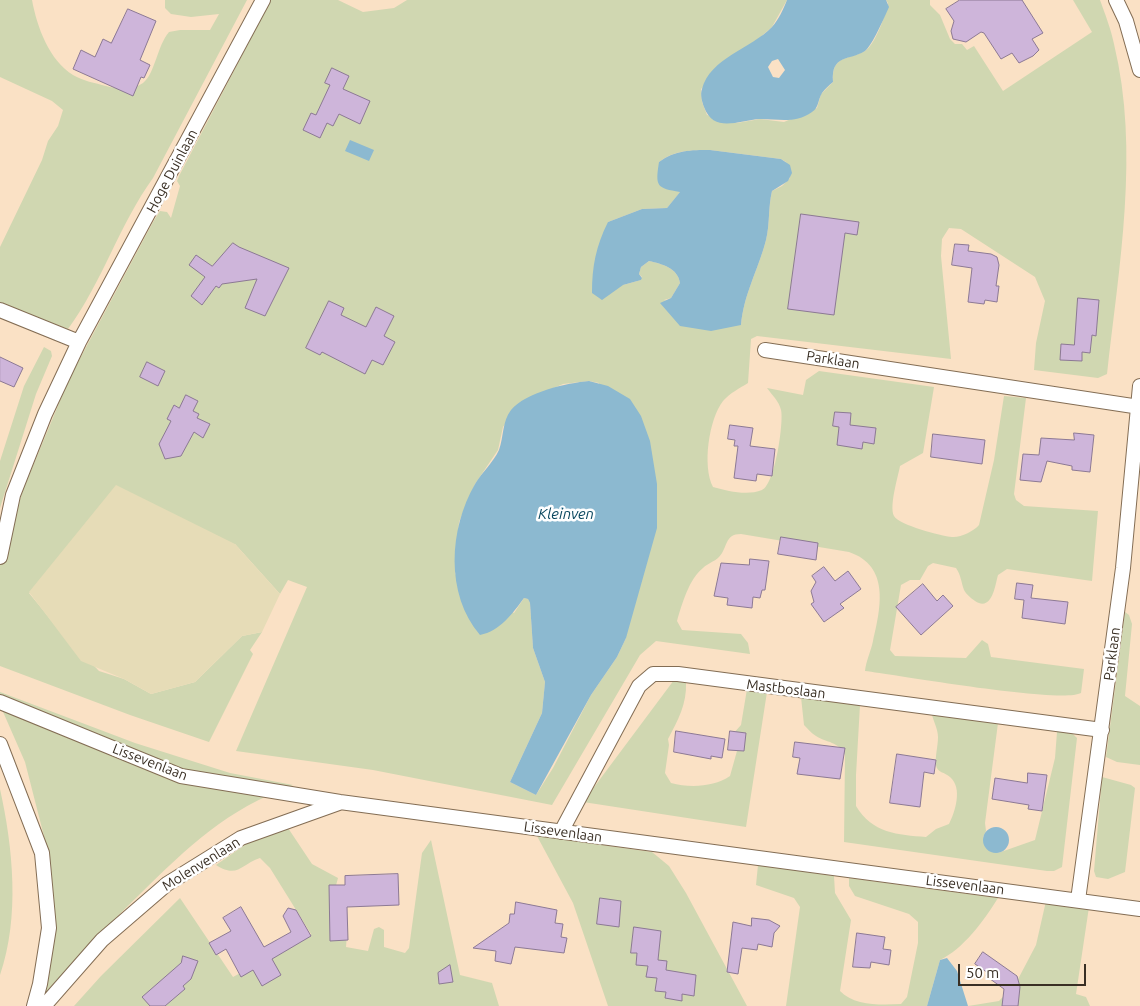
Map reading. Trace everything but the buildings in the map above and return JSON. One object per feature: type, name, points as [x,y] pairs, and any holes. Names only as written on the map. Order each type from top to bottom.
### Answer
[{"type":"street","name":"Hoge Duinlaan","points":[[0,557],[13,495],[45,414],[80,342],[263,0]]},
{"type":"street","points":[[1116,0],[1126,21],[1140,70]]},
{"type":"street","points":[[0,310],[80,342]]},
{"type":"street","name":"Parklaan","points":[[765,350],[1139,407]]},
{"type":"street","name":"Parklaan","points":[[1078,900],[1123,568],[1140,386]]},
{"type":"street","name":"Mastboslaan","points":[[561,832],[639,686],[653,674],[678,674],[1102,730]]},
{"type":"street","name":"Lissevenlaan","points":[[0,702],[182,776],[340,802],[1140,909]]},
{"type":"street","points":[[0,744],[42,853],[50,928],[34,1006]]},
{"type":"street","name":"Molenvenlaan","points":[[44,1006],[102,940],[167,884],[241,838],[340,802]]},
{"type":"green space","points":[[0,0],[32,0],[45,42],[57,61],[73,75],[93,83],[125,88],[135,87],[147,79],[169,32],[210,30],[219,14],[191,17],[171,14],[165,8],[165,0],[247,0],[153,178],[130,215],[91,293],[68,329],[0,303],[0,247],[42,160],[48,141],[58,126],[63,110],[52,101],[0,77]]},
{"type":"green space","points":[[271,0],[338,0],[363,12],[394,8],[407,0],[787,0],[772,27],[701,89],[702,102],[707,115],[737,123],[760,119],[784,122],[817,108],[821,94],[833,82],[833,73],[838,63],[865,51],[873,43],[885,14],[888,3],[886,0],[930,0],[930,5],[940,15],[950,39],[955,44],[962,44],[967,50],[974,46],[1003,91],[1092,32],[1073,0],[1100,0],[1113,38],[1122,84],[1126,126],[1125,209],[1107,374],[1098,378],[1034,370],[1036,343],[1045,301],[1035,277],[961,229],[949,228],[942,239],[941,256],[951,359],[757,336],[751,339],[748,383],[723,401],[718,409],[711,431],[708,455],[708,467],[713,487],[738,492],[756,492],[767,486],[771,477],[778,453],[781,427],[780,407],[767,388],[803,395],[806,380],[819,371],[934,387],[923,453],[900,466],[893,499],[893,511],[894,516],[904,523],[930,532],[952,537],[959,536],[970,532],[979,525],[994,460],[1004,396],[1026,398],[1014,494],[1016,500],[1024,506],[1098,511],[1092,581],[1007,569],[998,575],[989,601],[981,603],[965,592],[956,568],[933,563],[928,566],[920,580],[910,580],[901,585],[890,650],[895,656],[966,658],[982,640],[988,644],[991,657],[1084,669],[1081,693],[1043,695],[1013,692],[865,671],[876,628],[880,602],[877,577],[871,567],[862,558],[849,552],[741,534],[732,536],[719,557],[698,573],[687,592],[677,621],[682,630],[741,634],[748,643],[750,654],[656,641],[640,655],[552,805],[373,770],[236,751],[307,587],[288,580],[280,594],[235,544],[29,593],[56,626],[99,671],[124,679],[151,694],[195,682],[242,636],[262,632],[250,650],[253,654],[209,742],[130,715],[0,666],[0,565],[23,490],[69,379],[153,222],[160,211],[167,212],[171,218],[180,186],[177,181]],"holes":[[[710,150],[781,159],[786,162],[790,178],[782,186],[772,191],[766,240],[748,292],[741,325],[664,300],[671,298],[680,283],[679,278],[669,267],[649,261],[641,267],[639,274],[642,277],[641,280],[623,285],[608,222],[642,209],[667,208],[681,191],[659,162],[677,153]],[[589,381],[599,383],[626,638],[617,657],[591,695],[553,768],[536,795],[510,782],[542,713],[545,682],[533,648],[530,603],[528,599],[524,598],[514,613],[455,574],[459,522],[475,484],[498,450],[503,427],[522,402],[563,384]]]},
{"type":"green space","points":[[44,347],[51,351],[52,356],[36,394],[0,508],[0,461],[24,386]]},
{"type":"green space","points":[[1125,612],[1129,615],[1132,624],[1125,696],[1140,706],[1140,765],[1117,762],[1106,757]]},
{"type":"green space","points":[[674,680],[686,682],[686,690],[681,712],[668,739],[669,745],[665,773],[671,783],[678,785],[702,786],[724,780],[730,776],[737,751],[732,735],[741,725],[747,689],[767,692],[746,827],[583,802]]},
{"type":"green space","points":[[0,692],[135,743],[230,773],[293,785],[248,806],[228,818],[192,845],[112,922],[34,1006],[43,963],[46,844],[25,762],[0,705]]},
{"type":"green space","points":[[801,697],[860,705],[856,806],[862,815],[878,827],[886,831],[906,835],[926,837],[936,829],[949,824],[957,800],[954,782],[948,775],[938,770],[936,765],[938,734],[932,715],[998,723],[985,823],[986,831],[983,837],[998,853],[1035,840],[1055,758],[1057,732],[1071,732],[1077,738],[1062,867],[1054,871],[1047,871],[844,842],[845,755],[839,747],[816,736],[804,725]]},
{"type":"green space","points":[[1102,777],[1131,785],[1135,788],[1125,872],[1108,879],[1096,877],[1094,871]]},
{"type":"green space","points":[[0,789],[11,858],[12,906],[6,953],[0,975]]},
{"type":"green space","points":[[288,828],[312,864],[338,878],[329,911],[348,922],[346,947],[368,951],[374,929],[379,927],[384,930],[384,947],[405,953],[409,948],[422,853],[431,840],[460,975],[492,983],[499,1006],[74,1006],[101,976],[180,898],[233,977],[311,934],[270,868],[260,858],[235,871],[229,871],[216,865],[249,842]]},
{"type":"green space","points":[[537,836],[652,852],[669,866],[686,893],[747,1006],[608,1006],[573,903]]},
{"type":"green space","points":[[758,865],[834,876],[835,893],[851,920],[840,991],[846,996],[868,1004],[901,1004],[907,997],[918,943],[918,922],[909,914],[855,896],[849,886],[849,878],[998,898],[965,942],[940,960],[927,1006],[786,1006],[800,907],[794,898],[756,885]]},
{"type":"green space","points":[[1046,901],[1089,907],[1076,994],[1086,997],[1090,1006],[968,1006],[999,1001],[1016,983],[1036,945]]},
{"type":"sand","points":[[116,485],[235,544],[280,594],[262,632],[242,636],[195,682],[151,694],[124,679],[81,661],[29,592]]},
{"type":"water","points":[[787,0],[886,0],[889,7],[868,48],[838,63],[833,73],[833,82],[822,93],[816,108],[806,116],[780,120],[760,119],[728,124],[714,120],[708,115],[702,98],[701,91],[706,78],[722,61],[772,27],[779,18]],"holes":[[[778,59],[785,70],[779,78],[773,77],[768,67],[772,61]]]},
{"type":"water","points":[[350,140],[374,150],[369,161],[345,151]]},
{"type":"water","points":[[710,150],[781,159],[790,165],[792,173],[788,181],[772,191],[766,240],[748,292],[741,325],[711,331],[680,326],[660,303],[671,298],[680,283],[679,278],[669,267],[649,261],[641,267],[639,274],[642,278],[641,280],[623,285],[602,300],[592,293],[596,256],[600,239],[608,222],[642,209],[667,208],[680,192],[666,189],[659,185],[657,177],[659,162],[677,153]]},
{"type":"water","name":"Kleinven","points":[[589,381],[608,386],[630,399],[641,416],[650,441],[657,484],[657,528],[626,638],[617,657],[591,695],[536,795],[510,782],[542,713],[545,682],[533,648],[530,603],[528,599],[524,598],[511,615],[500,625],[494,630],[480,635],[469,619],[456,581],[456,541],[466,502],[475,484],[499,450],[506,419],[511,410],[536,393],[559,386]]},
{"type":"water","points":[[996,827],[1005,831],[1009,840],[1005,849],[996,853],[987,849],[983,840],[987,831]]},
{"type":"water","points":[[947,958],[957,971],[968,1006],[927,1006],[940,960]]}]
